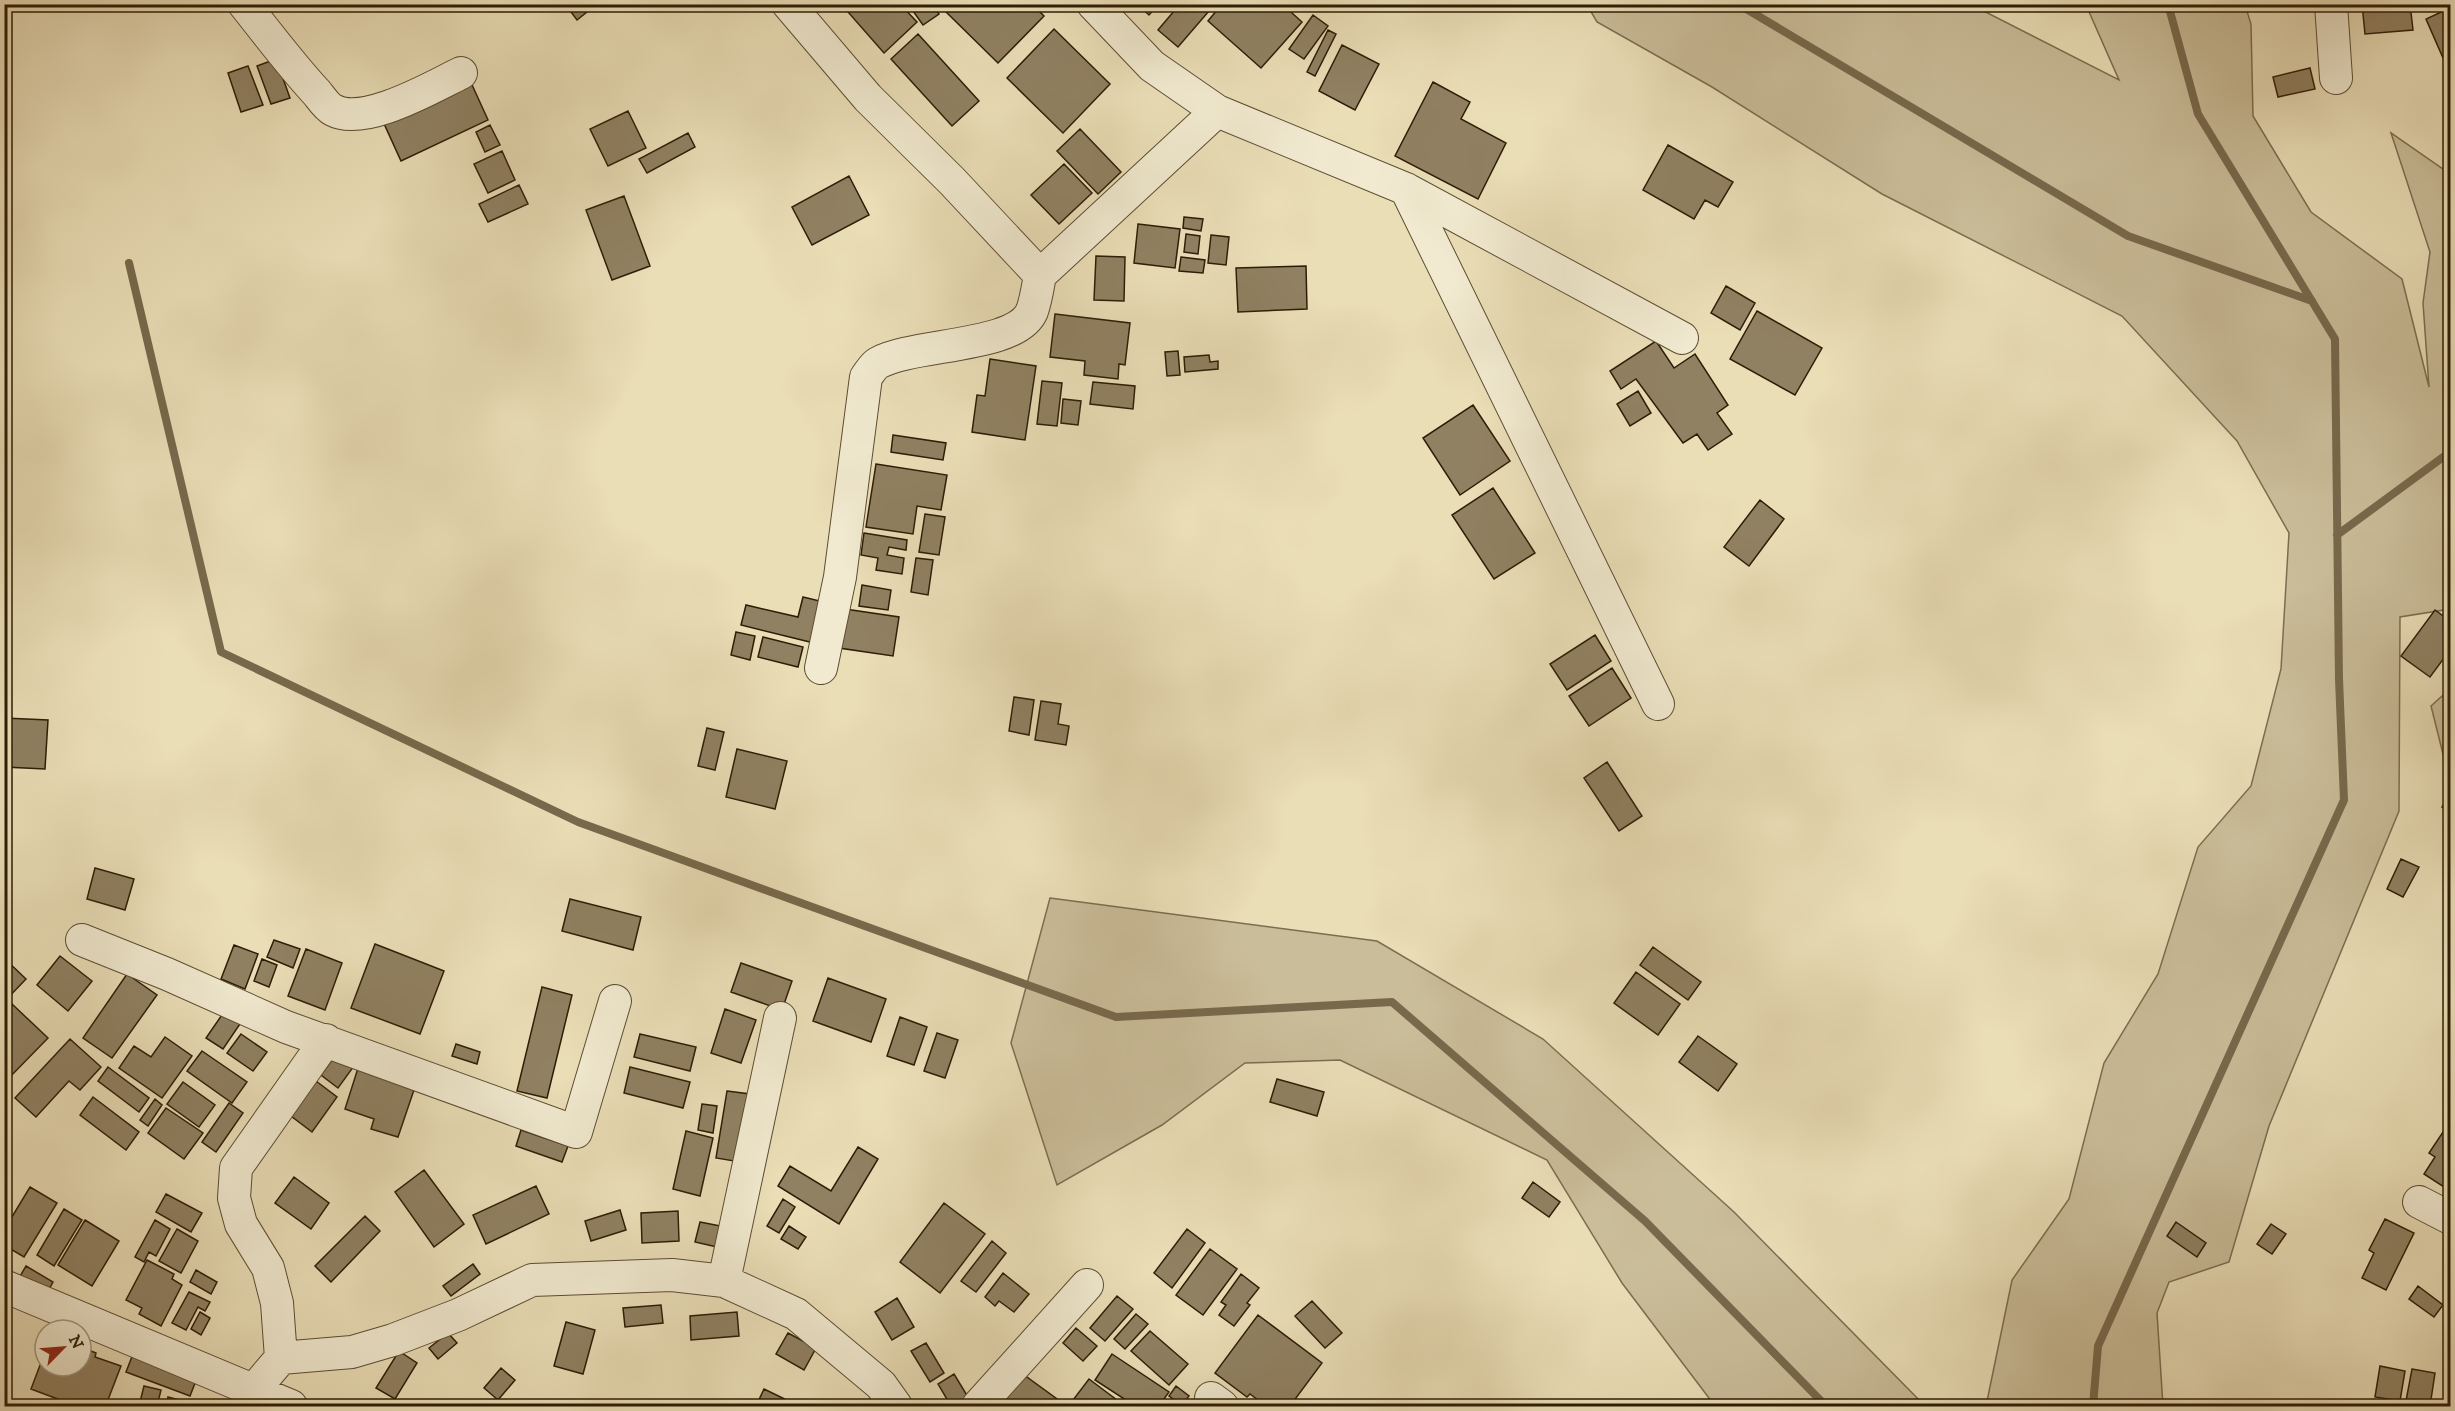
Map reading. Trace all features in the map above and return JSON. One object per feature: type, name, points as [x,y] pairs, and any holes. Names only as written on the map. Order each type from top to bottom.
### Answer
[{"type":"street","points":[[244,4],[332,110],[357,115],[377,110],[405,101],[461,73]]},
{"type":"street","points":[[788,4],[868,98],[952,181],[1040,274]]},
{"type":"street","points":[[1093,4],[1152,66],[1217,111],[1406,189],[1682,339]]},
{"type":"street","points":[[2331,4],[2336,78]]},
{"type":"street","points":[[821,668],[840,577],[866,377],[877,364],[903,354],[998,336],[1017,328],[1032,312],[1040,274],[1217,111]]},
{"type":"street","points":[[1406,189],[1658,704]]},
{"type":"street","points":[[82,940],[168,974],[286,1027],[576,1132],[615,1001]]},
{"type":"street","points":[[724,1281],[780,1018]]},
{"type":"street","points":[[253,1391],[280,1358],[277,1303],[268,1268],[241,1224],[234,1198],[236,1168],[326,1040]]},
{"type":"street","points":[[2419,1202],[2451,1218]]},
{"type":"street","points":[[280,1358],[352,1352],[383,1343],[458,1315],[532,1280],[672,1275],[724,1281],[796,1314],[881,1385],[896,1407]]},
{"type":"street","points":[[978,1407],[1087,1285]]},
{"type":"street","points":[[4,1286],[291,1407]]},
{"type":"shaded area","points":[[1587,5],[1972,5],[2119,80],[2086,5],[2245,5],[2251,24],[2253,116],[2311,212],[2402,279],[2429,387],[2423,303],[2430,252],[2391,133],[2450,174],[2450,609],[2400,617],[2399,811],[2269,1126],[2229,1262],[2169,1282],[2157,1313],[2163,1406],[1986,1406],[2012,1280],[2069,1199],[2104,1063],[2158,974],[2198,847],[2251,786],[2281,669],[2289,533],[2237,441],[2122,316],[1882,194],[1712,87],[1597,22]]},
{"type":"shaded area","points":[[2450,689],[2450,759],[2444,758],[2431,706]]},
{"type":"shaded area","points":[[1050,898],[1377,941],[1543,1039],[1734,1212],[1925,1406],[1715,1406],[1622,1283],[1547,1160],[1340,1060],[1245,1063],[1162,1125],[1057,1185],[1011,1043]]},
{"type":"building","points":[[565,4],[597,4],[577,20]]},
{"type":"building","points":[[841,4],[900,4],[917,22],[884,53]]},
{"type":"building","points":[[908,4],[932,4],[939,14],[923,25]]},
{"type":"building","points":[[950,4],[1032,4],[1044,16],[998,63],[944,10]]},
{"type":"building","points":[[1137,4],[1159,4],[1149,15]]},
{"type":"building","points":[[1180,4],[1215,4],[1178,47],[1158,30]]},
{"type":"building","points":[[1222,4],[1282,4],[1302,22],[1261,68],[1208,21]]},
{"type":"building","points":[[2362,4],[2410,4],[2413,30],[2365,34]]},
{"type":"building","points":[[2450,8],[2450,74],[2426,19]]},
{"type":"building","points":[[1313,15],[1328,26],[1304,59],[1289,49]]},
{"type":"building","points":[[1054,29],[1110,84],[1063,133],[1007,78]]},
{"type":"building","points":[[1328,30],[1336,34],[1315,76],[1307,72]]},
{"type":"building","points":[[918,34],[979,101],[952,126],[891,59]]},
{"type":"building","points":[[1342,45],[1379,64],[1355,110],[1319,91]]},
{"type":"building","points":[[276,59],[290,98],[271,104],[257,66]]},
{"type":"building","points":[[248,66],[263,105],[241,112],[228,73]]},
{"type":"building","points":[[2310,68],[2315,89],[2278,97],[2273,77]]},
{"type":"building","points":[[468,76],[488,120],[401,161],[381,117]]},
{"type":"building","points":[[1433,82],[1470,102],[1461,119],[1506,143],[1478,199],[1395,156]]},
{"type":"building","points":[[628,111],[646,148],[608,166],[590,129]]},
{"type":"building","points":[[490,125],[500,145],[485,152],[476,132]]},
{"type":"building","points":[[1080,129],[1121,172],[1098,194],[1057,151]]},
{"type":"building","points":[[688,133],[695,147],[647,173],[639,159]]},
{"type":"building","points":[[1668,145],[1733,182],[1718,207],[1705,200],[1694,219],[1643,190]]},
{"type":"building","points":[[502,151],[515,180],[488,193],[474,164]]},
{"type":"building","points":[[1064,164],[1092,193],[1059,224],[1031,195]]},
{"type":"building","points":[[849,176],[869,215],[812,245],[792,207]]},
{"type":"building","points":[[519,185],[528,204],[488,222],[479,204]]},
{"type":"building","points":[[624,196],[650,266],[612,280],[586,210]]},
{"type":"building","points":[[1184,217],[1203,219],[1201,231],[1183,228]]},
{"type":"building","points":[[1138,224],[1180,229],[1175,268],[1134,263]]},
{"type":"building","points":[[1186,234],[1200,236],[1198,254],[1184,252]]},
{"type":"building","points":[[1211,235],[1229,237],[1226,265],[1208,263]]},
{"type":"building","points":[[1096,256],[1125,257],[1124,301],[1094,300]]},
{"type":"building","points":[[1181,257],[1205,260],[1203,273],[1179,271]]},
{"type":"building","points":[[1306,266],[1307,309],[1238,312],[1236,268]]},
{"type":"building","points":[[1726,286],[1755,303],[1740,330],[1711,313]]},
{"type":"building","points":[[1757,311],[1822,348],[1795,395],[1730,359]]},
{"type":"building","points":[[1055,314],[1130,323],[1125,365],[1119,364],[1118,379],[1084,375],[1085,361],[1050,357]]},
{"type":"building","points":[[1656,341],[1674,368],[1695,354],[1728,405],[1717,413],[1732,434],[1708,450],[1697,434],[1683,443],[1636,379],[1621,389],[1610,371]]},
{"type":"building","points":[[1178,351],[1180,375],[1167,376],[1165,352]]},
{"type":"building","points":[[1209,355],[1210,362],[1218,361],[1218,369],[1185,372],[1184,357]]},
{"type":"building","points":[[990,359],[1036,366],[1025,440],[972,432],[977,395],[985,396]]},
{"type":"building","points":[[1042,381],[1062,383],[1057,426],[1037,424]]},
{"type":"building","points":[[1093,382],[1135,386],[1133,409],[1090,404]]},
{"type":"building","points":[[1638,391],[1651,413],[1630,426],[1617,404]]},
{"type":"building","points":[[1063,399],[1081,401],[1078,425],[1061,423]]},
{"type":"building","points":[[1473,405],[1510,461],[1460,495],[1423,438]]},
{"type":"building","points":[[893,435],[946,443],[943,460],[891,452]]},
{"type":"building","points":[[876,464],[947,475],[941,510],[917,506],[913,534],[866,527]]},
{"type":"building","points":[[1493,488],[1535,553],[1494,579],[1452,515]]},
{"type":"building","points":[[1760,500],[1784,519],[1749,566],[1724,547]]},
{"type":"building","points":[[925,514],[945,517],[939,555],[919,552]]},
{"type":"building","points":[[864,533],[907,540],[906,550],[889,547],[887,555],[904,558],[902,574],[876,570],[878,558],[861,555]]},
{"type":"building","points":[[916,558],[933,560],[928,595],[911,592]]},
{"type":"building","points":[[862,585],[891,590],[888,610],[859,606]]},
{"type":"building","points":[[803,597],[824,602],[814,643],[741,625],[746,605],[798,617]]},
{"type":"building","points":[[845,609],[899,617],[893,656],[839,648]]},
{"type":"building","points":[[2435,610],[2450,621],[2450,650],[2430,677],[2401,656]]},
{"type":"building","points":[[736,632],[755,636],[750,660],[731,655]]},
{"type":"building","points":[[1595,635],[1611,661],[1567,690],[1550,664]]},
{"type":"building","points":[[763,637],[803,647],[798,667],[758,657]]},
{"type":"building","points":[[1612,668],[1631,698],[1589,726],[1569,696]]},
{"type":"building","points":[[1014,697],[1034,700],[1029,735],[1009,731]]},
{"type":"building","points":[[1041,701],[1061,704],[1058,724],[1069,726],[1066,745],[1035,740]]},
{"type":"building","points":[[4,718],[48,720],[45,769],[4,767]]},
{"type":"building","points":[[707,728],[724,732],[715,770],[698,766]]},
{"type":"building","points":[[737,749],[787,761],[775,809],[726,797]]},
{"type":"building","points":[[1607,762],[1642,816],[1619,831],[1584,778]]},
{"type":"building","points":[[2450,793],[2450,813],[2442,807]]},
{"type":"building","points":[[2401,859],[2419,867],[2403,897],[2387,889]]},
{"type":"building","points":[[95,868],[134,879],[125,910],[87,899]]},
{"type":"building","points":[[570,899],[641,917],[633,950],[562,931]]},
{"type":"building","points":[[274,940],[300,949],[293,968],[267,957]]},
{"type":"building","points":[[375,944],[444,971],[420,1034],[351,1008]]},
{"type":"building","points":[[234,945],[258,954],[245,989],[221,979]]},
{"type":"building","points":[[1653,947],[1701,982],[1688,1000],[1640,965]]},
{"type":"building","points":[[306,949],[342,963],[325,1010],[288,996]]},
{"type":"building","points":[[60,956],[92,981],[68,1011],[37,985]]},
{"type":"building","points":[[4,958],[26,979],[4,1002]]},
{"type":"building","points":[[262,959],[277,965],[269,987],[254,981]]},
{"type":"building","points":[[741,963],[792,981],[782,1010],[731,992]]},
{"type":"building","points":[[1636,972],[1680,1004],[1658,1035],[1614,1003]]},
{"type":"building","points":[[127,974],[157,995],[112,1058],[83,1038]]},
{"type":"building","points":[[828,978],[886,999],[871,1042],[813,1021]]},
{"type":"building","points":[[542,987],[572,995],[547,1098],[517,1091]]},
{"type":"building","points":[[12,1004],[48,1038],[5,1082],[4,1012]]},
{"type":"building","points":[[226,1009],[242,1021],[223,1049],[206,1038]]},
{"type":"building","points":[[725,1009],[756,1020],[741,1063],[711,1053]]},
{"type":"building","points":[[900,1017],[927,1027],[914,1065],[887,1056]]},
{"type":"building","points":[[937,1033],[958,1040],[945,1078],[924,1071]]},
{"type":"building","points":[[241,1034],[267,1052],[253,1071],[227,1053]]},
{"type":"building","points":[[640,1034],[696,1047],[690,1071],[634,1057]]},
{"type":"building","points":[[1698,1036],[1737,1064],[1718,1091],[1679,1062]]},
{"type":"building","points":[[165,1037],[192,1056],[162,1098],[119,1068],[134,1046],[151,1057]]},
{"type":"building","points":[[70,1039],[101,1067],[80,1090],[69,1081],[36,1117],[15,1098]]},
{"type":"building","points":[[456,1044],[480,1052],[477,1064],[452,1056]]},
{"type":"building","points":[[202,1051],[247,1082],[232,1103],[187,1071]]},
{"type":"building","points":[[337,1053],[354,1066],[338,1088],[321,1075]]},
{"type":"building","points":[[359,1065],[416,1084],[398,1137],[371,1129],[374,1119],[345,1109]]},
{"type":"building","points":[[108,1067],[149,1098],[139,1112],[98,1081]]},
{"type":"building","points":[[630,1067],[690,1082],[683,1108],[624,1093]]},
{"type":"building","points":[[1277,1079],[1324,1092],[1317,1116],[1270,1102]]},
{"type":"building","points":[[316,1081],[337,1097],[312,1132],[291,1116]]},
{"type":"building","points":[[183,1082],[215,1105],[199,1127],[167,1104]]},
{"type":"building","points":[[727,1091],[750,1094],[740,1162],[716,1158]]},
{"type":"building","points":[[93,1097],[139,1132],[126,1150],[80,1115]]},
{"type":"building","points":[[155,1099],[162,1105],[148,1126],[140,1120]]},
{"type":"building","points":[[229,1103],[243,1113],[216,1152],[202,1142]]},
{"type":"building","points":[[702,1104],[717,1106],[713,1133],[698,1130]]},
{"type":"building","points":[[166,1108],[203,1133],[184,1159],[148,1133]]},
{"type":"building","points":[[4,1109],[10,1119],[4,1122]]},
{"type":"building","points":[[521,1130],[568,1146],[562,1162],[516,1146]]},
{"type":"building","points":[[2450,1130],[2450,1183],[2447,1189],[2424,1174],[2435,1157],[2429,1153],[2443,1132],[2447,1135]]},
{"type":"building","points":[[686,1131],[713,1138],[700,1196],[673,1189]]},
{"type":"building","points":[[858,1147],[878,1159],[839,1224],[778,1186],[790,1166],[831,1191]]},
{"type":"building","points":[[424,1170],[464,1224],[434,1247],[395,1192]]},
{"type":"building","points":[[294,1177],[329,1203],[311,1229],[275,1203]]},
{"type":"building","points":[[1533,1182],[1560,1202],[1549,1217],[1522,1198]]},
{"type":"building","points":[[536,1186],[549,1214],[486,1244],[473,1215]]},
{"type":"building","points":[[30,1187],[57,1203],[24,1257],[4,1245],[4,1230]]},
{"type":"building","points":[[166,1194],[202,1213],[191,1232],[156,1212]]},
{"type":"building","points":[[783,1199],[795,1207],[779,1233],[767,1226]]},
{"type":"building","points":[[944,1203],[985,1234],[940,1293],[900,1262]]},
{"type":"building","points":[[64,1209],[82,1220],[54,1266],[37,1255]]},
{"type":"building","points":[[620,1210],[626,1230],[591,1241],[585,1221]]},
{"type":"building","points":[[678,1211],[679,1241],[642,1243],[641,1213]]},
{"type":"building","points":[[365,1216],[380,1231],[331,1282],[315,1266]]},
{"type":"building","points":[[2385,1219],[2414,1233],[2386,1290],[2362,1278],[2374,1253],[2369,1250]]},
{"type":"building","points":[[85,1220],[119,1241],[92,1286],[58,1265]]},
{"type":"building","points":[[155,1220],[170,1229],[156,1256],[149,1252],[144,1262],[135,1257]]},
{"type":"building","points":[[700,1222],[731,1228],[726,1249],[695,1242]]},
{"type":"building","points":[[2176,1222],[2206,1243],[2197,1257],[2167,1236]]},
{"type":"building","points":[[2271,1224],[2286,1234],[2272,1254],[2257,1244]]},
{"type":"building","points":[[789,1226],[806,1237],[798,1249],[781,1239]]},
{"type":"building","points":[[177,1229],[198,1241],[181,1273],[159,1261]]},
{"type":"building","points":[[1187,1229],[1205,1243],[1172,1288],[1154,1273]]},
{"type":"building","points":[[992,1241],[1006,1253],[976,1292],[961,1281]]},
{"type":"building","points":[[1210,1249],[1237,1269],[1203,1315],[1176,1295]]},
{"type":"building","points":[[147,1260],[174,1274],[172,1279],[182,1285],[161,1326],[139,1314],[142,1308],[126,1300]]},
{"type":"building","points":[[473,1264],[480,1274],[451,1296],[443,1286]]},
{"type":"building","points":[[26,1266],[53,1282],[46,1295],[19,1278]]},
{"type":"building","points":[[196,1270],[217,1282],[211,1294],[190,1282]]},
{"type":"building","points":[[1003,1273],[1029,1294],[1014,1312],[999,1301],[995,1306],[985,1297]]},
{"type":"building","points":[[1241,1274],[1259,1288],[1247,1303],[1250,1305],[1234,1326],[1219,1315],[1226,1305],[1221,1302]]},
{"type":"building","points":[[2418,1286],[2443,1305],[2434,1317],[2409,1299]]},
{"type":"building","points":[[189,1292],[210,1302],[205,1311],[198,1307],[186,1330],[172,1323]]},
{"type":"building","points":[[1117,1296],[1133,1309],[1105,1341],[1090,1328]]},
{"type":"building","points":[[897,1298],[914,1327],[892,1340],[875,1312]]},
{"type":"building","points":[[1312,1301],[1342,1333],[1325,1348],[1295,1316]]},
{"type":"building","points":[[661,1305],[663,1323],[625,1327],[623,1308]]},
{"type":"building","points":[[2450,1310],[2450,1322],[2445,1318]]},
{"type":"building","points":[[200,1312],[210,1318],[201,1335],[191,1329]]},
{"type":"building","points":[[737,1312],[739,1336],[691,1340],[690,1316]]},
{"type":"building","points":[[1136,1314],[1148,1324],[1125,1349],[1114,1339]]},
{"type":"building","points":[[1258,1315],[1322,1363],[1290,1406],[1266,1406],[1250,1394],[1247,1397],[1215,1373]]},
{"type":"building","points":[[566,1322],[595,1330],[583,1374],[554,1366]]},
{"type":"building","points":[[1076,1328],[1097,1346],[1083,1361],[1063,1343]]},
{"type":"building","points":[[1150,1331],[1188,1364],[1169,1385],[1131,1351]]},
{"type":"building","points":[[448,1333],[457,1343],[438,1359],[429,1348]]},
{"type":"building","points":[[788,1333],[816,1348],[804,1370],[776,1354]]},
{"type":"building","points":[[926,1343],[944,1373],[930,1382],[911,1351]]},
{"type":"building","points":[[399,1351],[417,1363],[395,1399],[376,1388]]},
{"type":"building","points":[[93,1352],[96,1353],[95,1357],[121,1366],[106,1405],[111,1406],[60,1406],[63,1401],[31,1389],[35,1378],[93,1378]]},
{"type":"building","points":[[133,1354],[197,1378],[190,1396],[126,1372]]},
{"type":"building","points":[[1112,1354],[1169,1392],[1159,1406],[1135,1406],[1095,1380]]},
{"type":"building","points":[[2380,1366],[2405,1371],[2400,1401],[2375,1397]]},
{"type":"building","points":[[501,1368],[515,1380],[498,1400],[484,1388]]},
{"type":"building","points":[[1016,1369],[1057,1399],[1052,1406],[989,1406]]},
{"type":"building","points":[[2412,1369],[2435,1373],[2430,1406],[2405,1406]]},
{"type":"building","points":[[954,1374],[971,1402],[964,1406],[951,1406],[938,1384]]},
{"type":"building","points":[[1089,1379],[1125,1406],[1081,1406],[1073,1400]]},
{"type":"building","points":[[144,1386],[161,1390],[157,1406],[139,1406]]},
{"type":"building","points":[[1176,1386],[1189,1396],[1182,1405],[1169,1396]]},
{"type":"building","points":[[764,1389],[799,1406],[756,1406]]},
{"type":"building","points":[[168,1397],[191,1403],[190,1406],[166,1406]]},
{"type":"waterway","points":[[1738,4],[2128,236],[2312,301]]},
{"type":"waterway","points":[[2093,1406],[2098,1346],[2344,800],[2339,679],[2335,339],[2198,114],[2168,4]]},
{"type":"waterway","points":[[129,263],[221,652],[578,822],[1116,1017],[1392,1002],[1645,1221],[1826,1406]]},
{"type":"waterway","points":[[2337,535],[2450,452]]}]
